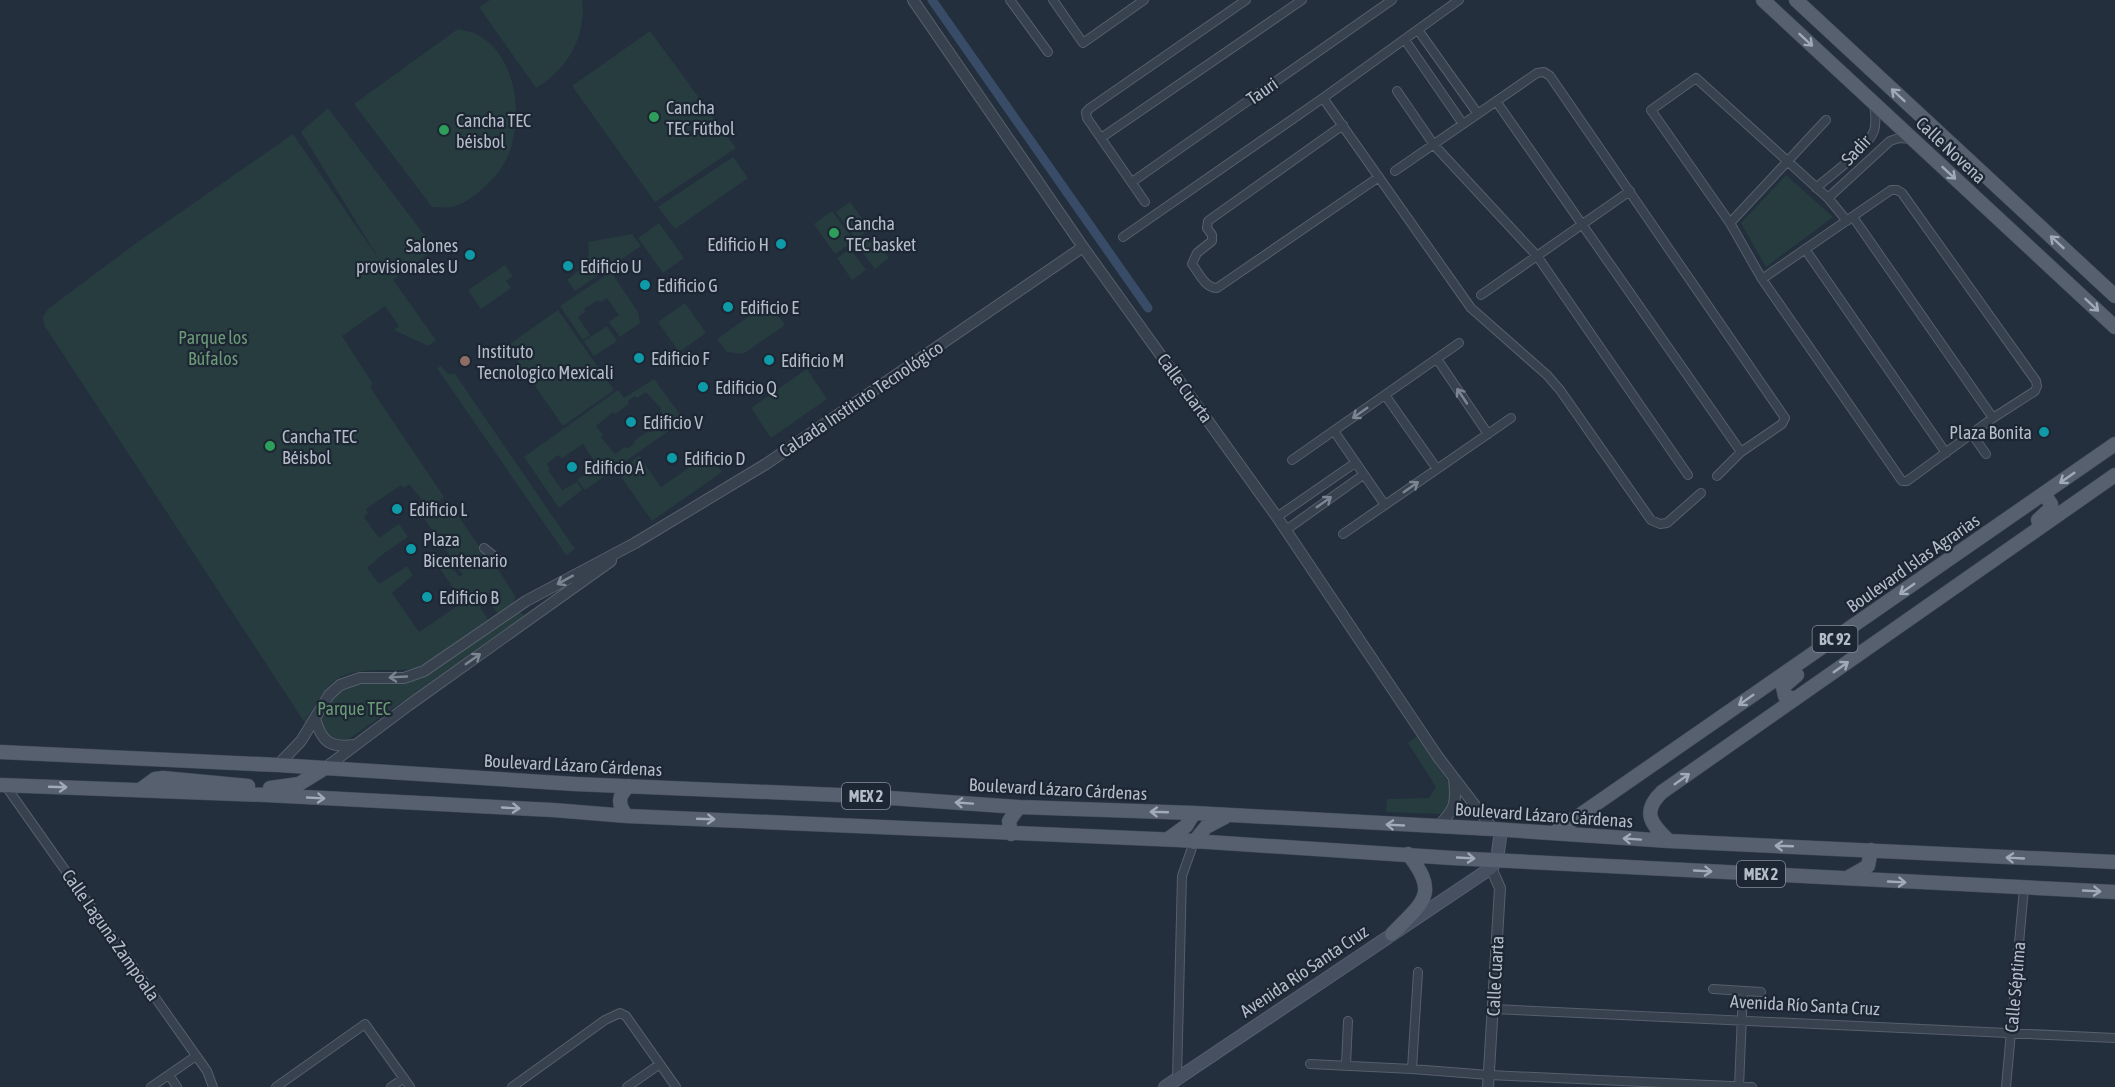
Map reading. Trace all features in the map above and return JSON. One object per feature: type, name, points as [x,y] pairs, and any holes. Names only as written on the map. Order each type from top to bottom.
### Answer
[{"type":"main road","name":"Calle Novena","points":[[1763,0],[2115,327]]},
{"type":"main road","name":"Calle Novena","points":[[1796,0],[2115,296]]},
{"type":"main road","name":"Boulevard Islas Agrarias","points":[[1554,833],[2115,444]]},
{"type":"main road","name":"BC 92","points":[[1669,841],[1651,819],[1650,807],[1656,798],[2115,475]]},
{"type":"main road","points":[[2015,545],[2025,530],[2050,510],[2051,504],[2044,494]]},
{"type":"main road","points":[[1795,699],[1785,696],[1783,687],[1788,681],[1833,650],[1836,638]]},
{"type":"main road","name":"Boulevard Lázaro Cárdenas","points":[[2,750],[629,786],[862,796],[1019,807],[1194,813],[1669,841],[2115,862]]},
{"type":"main road","points":[[140,790],[155,779],[163,778],[271,788],[286,787],[306,780],[325,768]]},
{"type":"main road","name":"MEX 2","points":[[2,785],[1168,840],[1408,855],[1494,864],[2115,892]]},
{"type":"main road","points":[[627,816],[619,804],[622,794],[629,786]]},
{"type":"main road","points":[[1011,834],[1009,821],[1019,807]]},
{"type":"main road","points":[[1168,840],[1186,826],[1194,813]]},
{"type":"main road","points":[[1194,842],[1206,827],[1227,816]]},
{"type":"main road","points":[[1494,864],[1497,830]]},
{"type":"main road","points":[[1845,879],[1868,866],[1871,850]]},
{"type":"main road","points":[[1392,934],[1425,895],[1423,875],[1408,855]]},
{"type":"main road","name":"Avenida Río Santa Cruz","points":[[1165,1087],[1494,864]]},
{"type":"street","name":"Calle Cuarta","points":[[913,0],[1083,247],[1277,517],[1454,778],[1497,830]]},
{"type":"street","points":[[1010,0],[1048,52]]},
{"type":"street","points":[[1053,0],[1083,43],[1138,2]]},
{"type":"street","points":[[1145,202],[1087,118],[1086,112],[1246,0]]},
{"type":"street","points":[[1101,138],[1302,0]]},
{"type":"street","name":"Tauri","points":[[1132,182],[1392,0]]},
{"type":"street","points":[[1123,237],[1459,0]]},
{"type":"street","points":[[1418,30],[1478,114]]},
{"type":"street","points":[[1405,40],[1463,124]]},
{"type":"street","points":[[1395,171],[1537,73],[1544,72],[1550,76],[1785,418],[1782,424],[1741,452],[1717,476]]},
{"type":"street","points":[[1762,279],[1850,219],[1891,190],[1897,190],[1902,193],[2036,381],[2037,386],[2035,391],[1993,418],[1907,481],[1902,481],[1762,279],[1730,224],[1651,110],[1696,78],[1850,219],[1993,418]]},
{"type":"street","points":[[1397,91],[1434,145],[1537,256],[1688,475]]},
{"type":"street","points":[[1323,98],[1471,308],[1547,375],[1560,390],[1651,520],[1667,524],[1701,493]]},
{"type":"street","points":[[1496,101],[1741,452]]},
{"type":"street","name":"Sadir","points":[[1816,188],[1870,138],[1876,120],[1874,102]]},
{"type":"street","points":[[1730,224],[1826,120]]},
{"type":"street","points":[[1343,125],[1208,221],[1207,228],[1212,235],[1212,241],[1197,253],[1192,264],[1206,284],[1217,288],[1379,177]]},
{"type":"street","name":"Sadir","points":[[1828,198],[1890,141],[1899,138],[1913,139]]},
{"type":"street","points":[[1481,295],[1630,191]]},
{"type":"street","name":"Calzada Instituto Tecnológico","points":[[278,765],[301,741],[329,695],[340,685],[360,678],[404,678],[419,674],[519,606],[635,543],[766,464],[1083,247]]},
{"type":"street","points":[[1805,249],[1946,453]]},
{"type":"street","points":[[1292,460],[1459,344]]},
{"type":"street","points":[[1437,359],[1488,434]]},
{"type":"street","points":[[1385,394],[1437,469]]},
{"type":"street","points":[[1343,534],[1511,418]]},
{"type":"street","points":[[1334,431],[1385,505]]},
{"type":"street","points":[[1972,434],[1986,453]]},
{"type":"street","points":[[1277,517],[1355,463]]},
{"type":"street","points":[[1286,530],[1363,475]]},
{"type":"street","name":"Calzada Instituto Tecnológico","points":[[325,768],[635,543]]},
{"type":"street","points":[[484,548],[500,561]]},
{"type":"street","points":[[519,606],[526,610],[529,620]]},
{"type":"street","points":[[315,719],[321,733],[331,744],[342,747],[355,745]]},
{"type":"street","points":[[1437,827],[1454,806],[1456,796],[1454,778]]},
{"type":"street","name":"Calle Laguna Zampoala","points":[[2,785],[207,1071],[213,1087]]},
{"type":"street","points":[[1177,1078],[1182,876],[1194,842]]},
{"type":"street","name":"Calle Cuarta","points":[[1488,1087],[1500,888],[1494,864]]},
{"type":"street","name":"Calle Séptima","points":[[2007,1087],[2024,888]]},
{"type":"street","points":[[1412,1069],[1418,972]]},
{"type":"street","points":[[1713,989],[1761,992]]},
{"type":"street","points":[[1739,1087],[1743,991]]},
{"type":"street","name":"Avenida Río Santa Cruz","points":[[1493,1009],[2115,1038]]},
{"type":"street","points":[[512,1087],[611,1016],[620,1013],[626,1016],[676,1087]]},
{"type":"street","points":[[1346,1065],[1348,1021]]},
{"type":"street","points":[[276,1087],[365,1024],[410,1087]]},
{"type":"street","points":[[152,1087],[196,1056]]},
{"type":"street","points":[[627,1087],[660,1064]]},
{"type":"street","points":[[1310,1064],[1752,1087]]},
{"type":"street","points":[[169,1075],[177,1087]]},
{"type":"street","points":[[391,1087],[404,1078]]},
{"type":"green space","name":"Cancha TEC béisbol","points":[[490,0],[582,0],[581,26],[572,51],[557,72],[536,88],[479,7]]},
{"type":"green space","name":"Cancha TEC béisbol","points":[[458,29],[474,33],[489,43],[507,67],[515,98],[515,129],[508,157],[487,185],[460,204],[449,207],[432,207],[354,104]]},
{"type":"green space","name":"Cancha TEC Fútbol","points":[[650,31],[736,148],[655,202],[572,86]]},
{"type":"green space","name":"Parque los Búfalos","points":[[328,108],[435,249],[393,280],[436,340],[428,346],[394,330],[399,326],[385,306],[342,336],[373,384],[370,387],[444,497],[429,509],[409,484],[404,488],[401,485],[366,509],[368,513],[364,517],[379,538],[399,524],[408,537],[367,568],[379,584],[407,566],[413,575],[392,593],[419,632],[463,602],[435,562],[443,554],[459,577],[463,575],[424,518],[448,501],[486,559],[493,562],[516,597],[512,604],[498,614],[489,601],[480,607],[488,620],[452,647],[422,665],[406,670],[365,671],[342,676],[326,688],[305,723],[44,325],[43,317],[48,309],[135,244],[293,134],[382,264],[301,132]]},
{"type":"green space","points":[[733,157],[748,178],[675,229],[658,207]]},
{"type":"green space","points":[[1786,175],[1833,217],[1766,267],[1741,223]]},
{"type":"green space","name":"Cancha TEC basket","points":[[850,202],[870,229],[856,240],[836,212]]},
{"type":"green space","name":"Cancha TEC basket","points":[[832,211],[854,241],[835,254],[814,224]]},
{"type":"green space","points":[[659,223],[684,258],[663,273],[638,238]]},
{"type":"green space","points":[[632,234],[641,246],[575,291],[567,280],[581,268],[587,259],[588,242]]},
{"type":"green space","points":[[872,235],[889,258],[875,269],[858,246]]},
{"type":"green space","points":[[850,249],[866,270],[852,280],[837,258]]},
{"type":"green space","points":[[505,265],[513,276],[506,281],[511,288],[481,309],[468,290]]},
{"type":"green space","points":[[611,272],[638,312],[640,323],[620,337],[609,322],[619,315],[607,298],[600,302],[598,300],[584,309],[586,311],[578,317],[590,335],[583,340],[560,306]]},
{"type":"green space","points":[[769,302],[785,325],[743,354],[727,352],[717,339]]},
{"type":"green space","points":[[685,303],[706,333],[679,352],[658,322]]},
{"type":"green space","points":[[558,310],[614,390],[563,426],[507,346]]},
{"type":"green space","points":[[607,326],[617,341],[594,356],[584,341]]},
{"type":"green space","points":[[441,366],[448,374],[455,374],[575,549],[566,555],[437,368]]},
{"type":"green space","points":[[807,369],[827,399],[771,438],[751,408]]},
{"type":"green space","points":[[654,379],[684,420],[585,490],[577,480],[597,465],[583,444],[562,458],[558,455],[547,464],[550,469],[548,470],[562,490],[577,482],[582,490],[559,508],[524,457],[618,390],[624,398]],"holes":[[[646,392],[661,408],[666,419],[650,433],[648,431],[634,441],[635,443],[627,449],[625,447],[615,454],[601,437],[603,435],[596,426],[613,412],[615,414],[629,404],[628,401],[635,396],[637,398]]]},
{"type":"green space","points":[[709,454],[722,472],[652,521],[617,471],[639,456],[661,487]]},
{"type":"green space","name":"Parque TEC","points":[[519,612],[525,616],[346,741],[334,740],[324,730],[317,715],[341,689],[361,682],[396,683]]},
{"type":"green space","points":[[1417,736],[1451,786],[1451,805],[1442,814],[1386,812],[1387,799],[1429,798],[1436,787],[1408,743]]},
{"type":"waterway","points":[[932,0],[1148,308]]},
{"type":"place","name":"Cancha TEC Fútbol","points":[[654,117]]},
{"type":"place","name":"Cancha TEC béisbol","points":[[444,130]]},
{"type":"place","name":"Cancha TEC basket","points":[[834,233]]},
{"type":"place","name":"Edificio H","points":[[781,244]]},
{"type":"place","name":"Salones provisionales U","points":[[470,255]]},
{"type":"place","name":"Edificio U","points":[[568,266]]},
{"type":"place","name":"Edificio G","points":[[645,285]]},
{"type":"place","name":"Edificio E","points":[[728,307]]},
{"type":"place","name":"Edificio F","points":[[639,358]]},
{"type":"place","name":"Edificio M","points":[[769,360]]},
{"type":"place","name":"Instituto Tecnologico Mexicali","points":[[465,361]]},
{"type":"place","name":"Edificio Q","points":[[703,387]]},
{"type":"place","name":"Edificio V","points":[[631,422]]},
{"type":"place","name":"Plaza Bonita","points":[[2044,432]]},
{"type":"place","name":"Cancha TEC Béisbol","points":[[270,446]]},
{"type":"place","name":"Edificio D","points":[[672,458]]},
{"type":"place","name":"Edificio A","points":[[572,467]]},
{"type":"place","name":"Edificio L","points":[[397,509]]},
{"type":"place","name":"Plaza Bicentenario","points":[[411,549]]},
{"type":"place","name":"Edificio B","points":[[427,597]]}]
